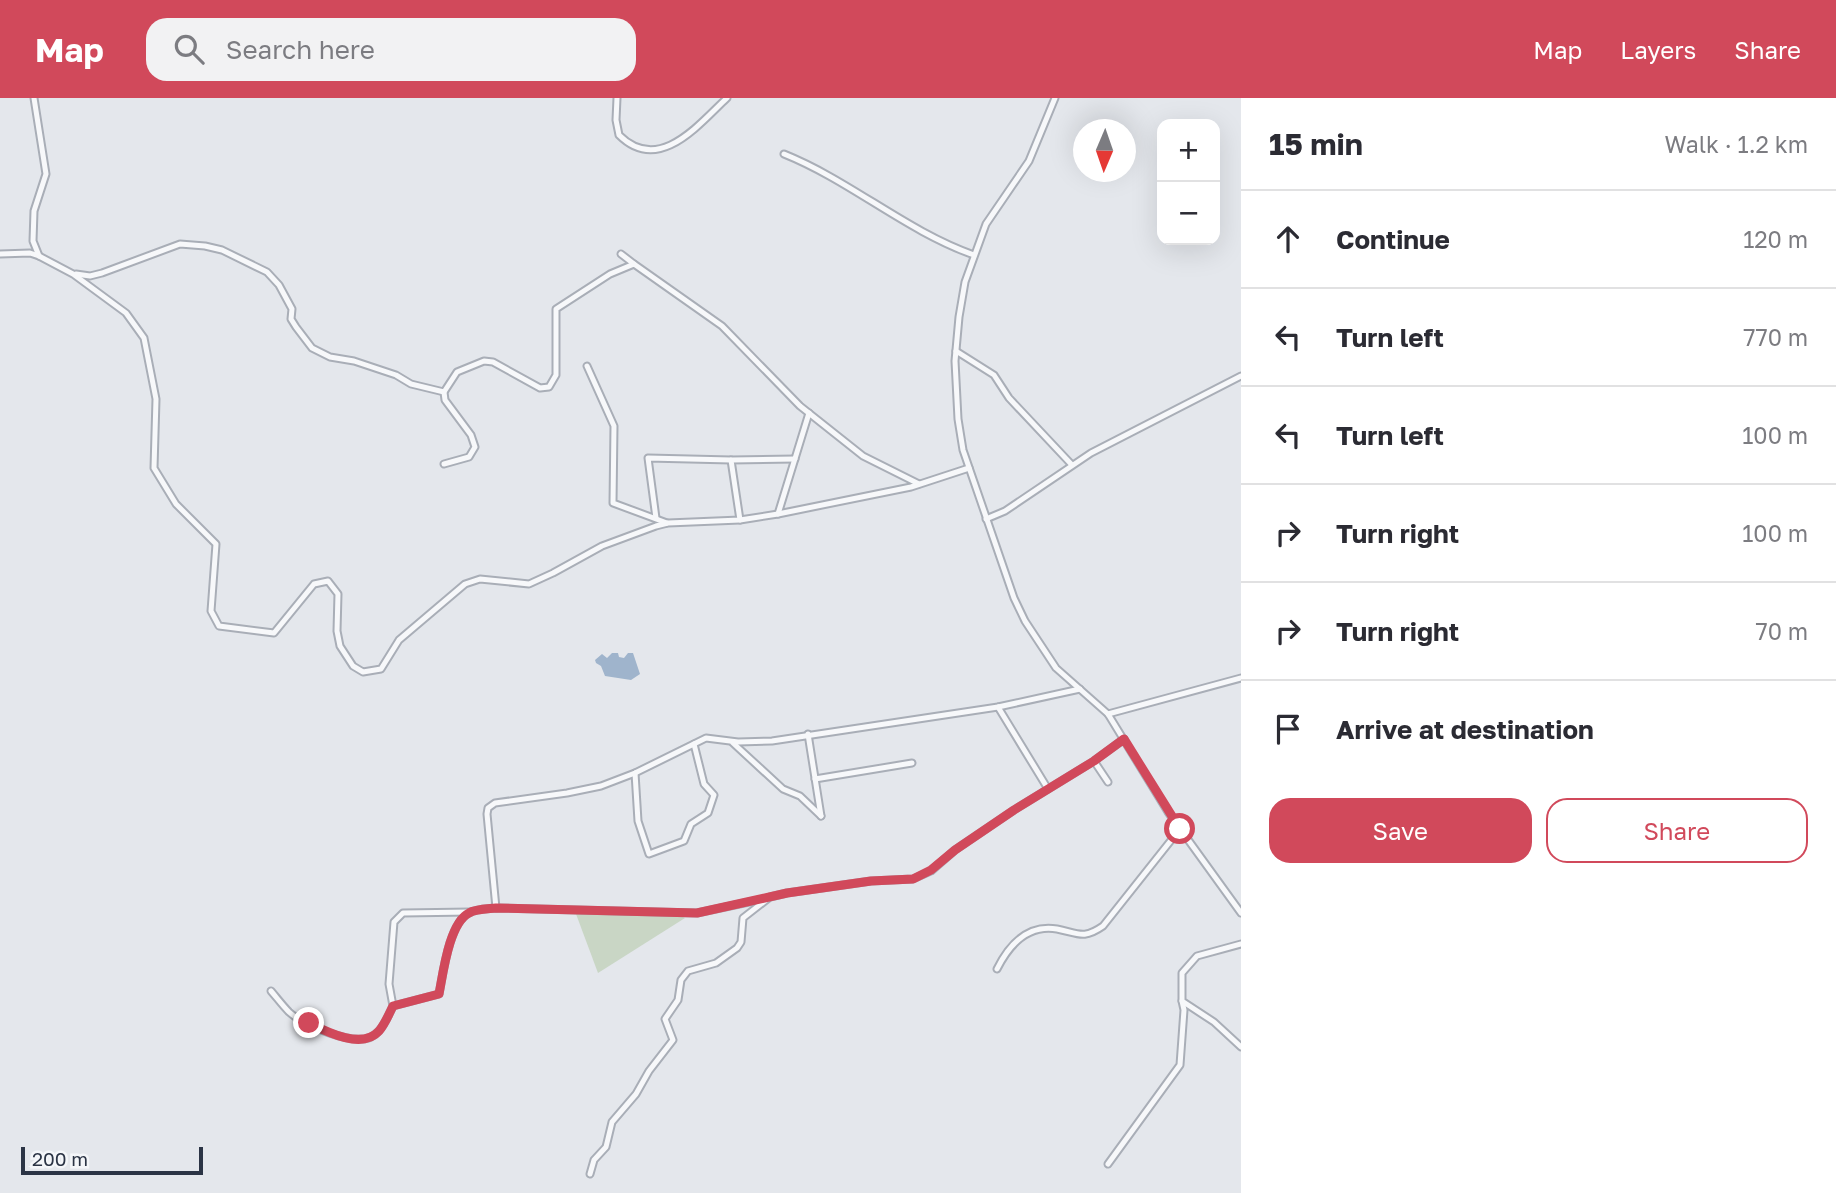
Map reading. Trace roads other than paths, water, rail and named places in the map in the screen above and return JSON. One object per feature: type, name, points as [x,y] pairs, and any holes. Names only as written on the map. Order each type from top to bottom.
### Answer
[{"type":"street","points":[[33,98],[46,174],[34,211],[33,242],[39,256]]},
{"type":"street","points":[[617,98],[616,120],[620,135],[637,146],[653,148],[668,147],[679,142],[727,98]]},
{"type":"street","points":[[1055,98],[1029,161],[992,213],[974,255],[962,298],[956,351],[955,380],[960,436],[986,519],[1025,621],[1060,673],[1108,714],[1180,829],[1241,913]]},
{"type":"street","points":[[785,154],[818,168],[944,243],[974,255]]},
{"type":"street","points":[[73,274],[90,276],[102,273],[180,244],[222,250],[267,272],[279,285],[292,309],[291,319],[312,348],[330,357],[355,361],[396,375],[411,384],[444,392]]},
{"type":"street","points":[[0,254],[30,253],[73,274],[126,313],[144,338],[156,399],[154,468],[176,504],[216,544],[211,611],[219,626],[274,633],[314,583],[328,581],[338,594],[337,631],[341,646],[353,666],[363,672],[381,668],[399,640],[465,584],[480,579],[529,584],[602,546],[668,523],[740,520],[778,514],[920,485],[969,468]]},
{"type":"street","points":[[621,254],[722,326],[809,414],[863,456],[920,485]]},
{"type":"street","points":[[444,464],[469,457],[475,447],[471,435],[445,400],[444,392],[457,372],[484,361],[493,362],[540,388],[549,387],[556,375],[556,309],[610,274],[634,264]]},
{"type":"street","points":[[956,351],[994,375],[1009,398],[1072,465]]},
{"type":"street","points":[[587,366],[614,426],[613,503],[668,523]]},
{"type":"street","points":[[986,519],[1004,511],[1072,465],[1241,376]]},
{"type":"street","points":[[778,514],[809,414]]},
{"type":"street","points":[[656,518],[648,458],[795,459]]},
{"type":"street","points":[[731,460],[740,520]]},
{"type":"street","points":[[1108,714],[1241,678]]},
{"type":"street","points":[[496,908],[487,814],[495,803],[592,788],[635,773],[706,738],[753,743],[998,707],[1080,689]]},
{"type":"street","points":[[998,707],[1048,789]]},
{"type":"street","points":[[731,740],[783,789],[800,796],[821,816],[808,734]]},
{"type":"street","points":[[271,991],[291,1014],[343,1038],[370,1038],[379,1030],[393,1006],[389,984],[394,922],[403,913],[470,912],[496,908],[697,913],[787,893],[871,881],[913,879],[931,870],[955,850],[1124,739]]},
{"type":"street","points":[[635,773],[638,821],[649,854],[684,841],[691,824],[708,813],[715,795],[704,784],[694,744]]},
{"type":"street","points":[[1094,761],[1108,782]]},
{"type":"street","points":[[815,779],[912,763]]},
{"type":"street","points":[[997,969],[1015,942],[1026,933],[1056,929],[1080,935],[1092,933],[1103,926],[1180,829]]},
{"type":"street","points":[[590,1174],[594,1160],[606,1147],[612,1122],[636,1094],[649,1071],[673,1040],[665,1019],[678,1000],[681,980],[688,971],[716,963],[737,948],[741,942],[743,918],[770,897]]},
{"type":"street","points":[[393,1006],[439,994],[451,942],[461,920],[470,912]]},
{"type":"street","points":[[1108,1164],[1180,1065],[1184,1010],[1182,973],[1197,956],[1241,944]]},
{"type":"street","points":[[1182,1001],[1214,1021],[1241,1047]]},
{"type":"water","points":[[612,653],[618,653],[619,657],[624,658],[628,653],[633,653],[640,674],[631,680],[605,676],[595,660],[602,654],[607,658]]}]
